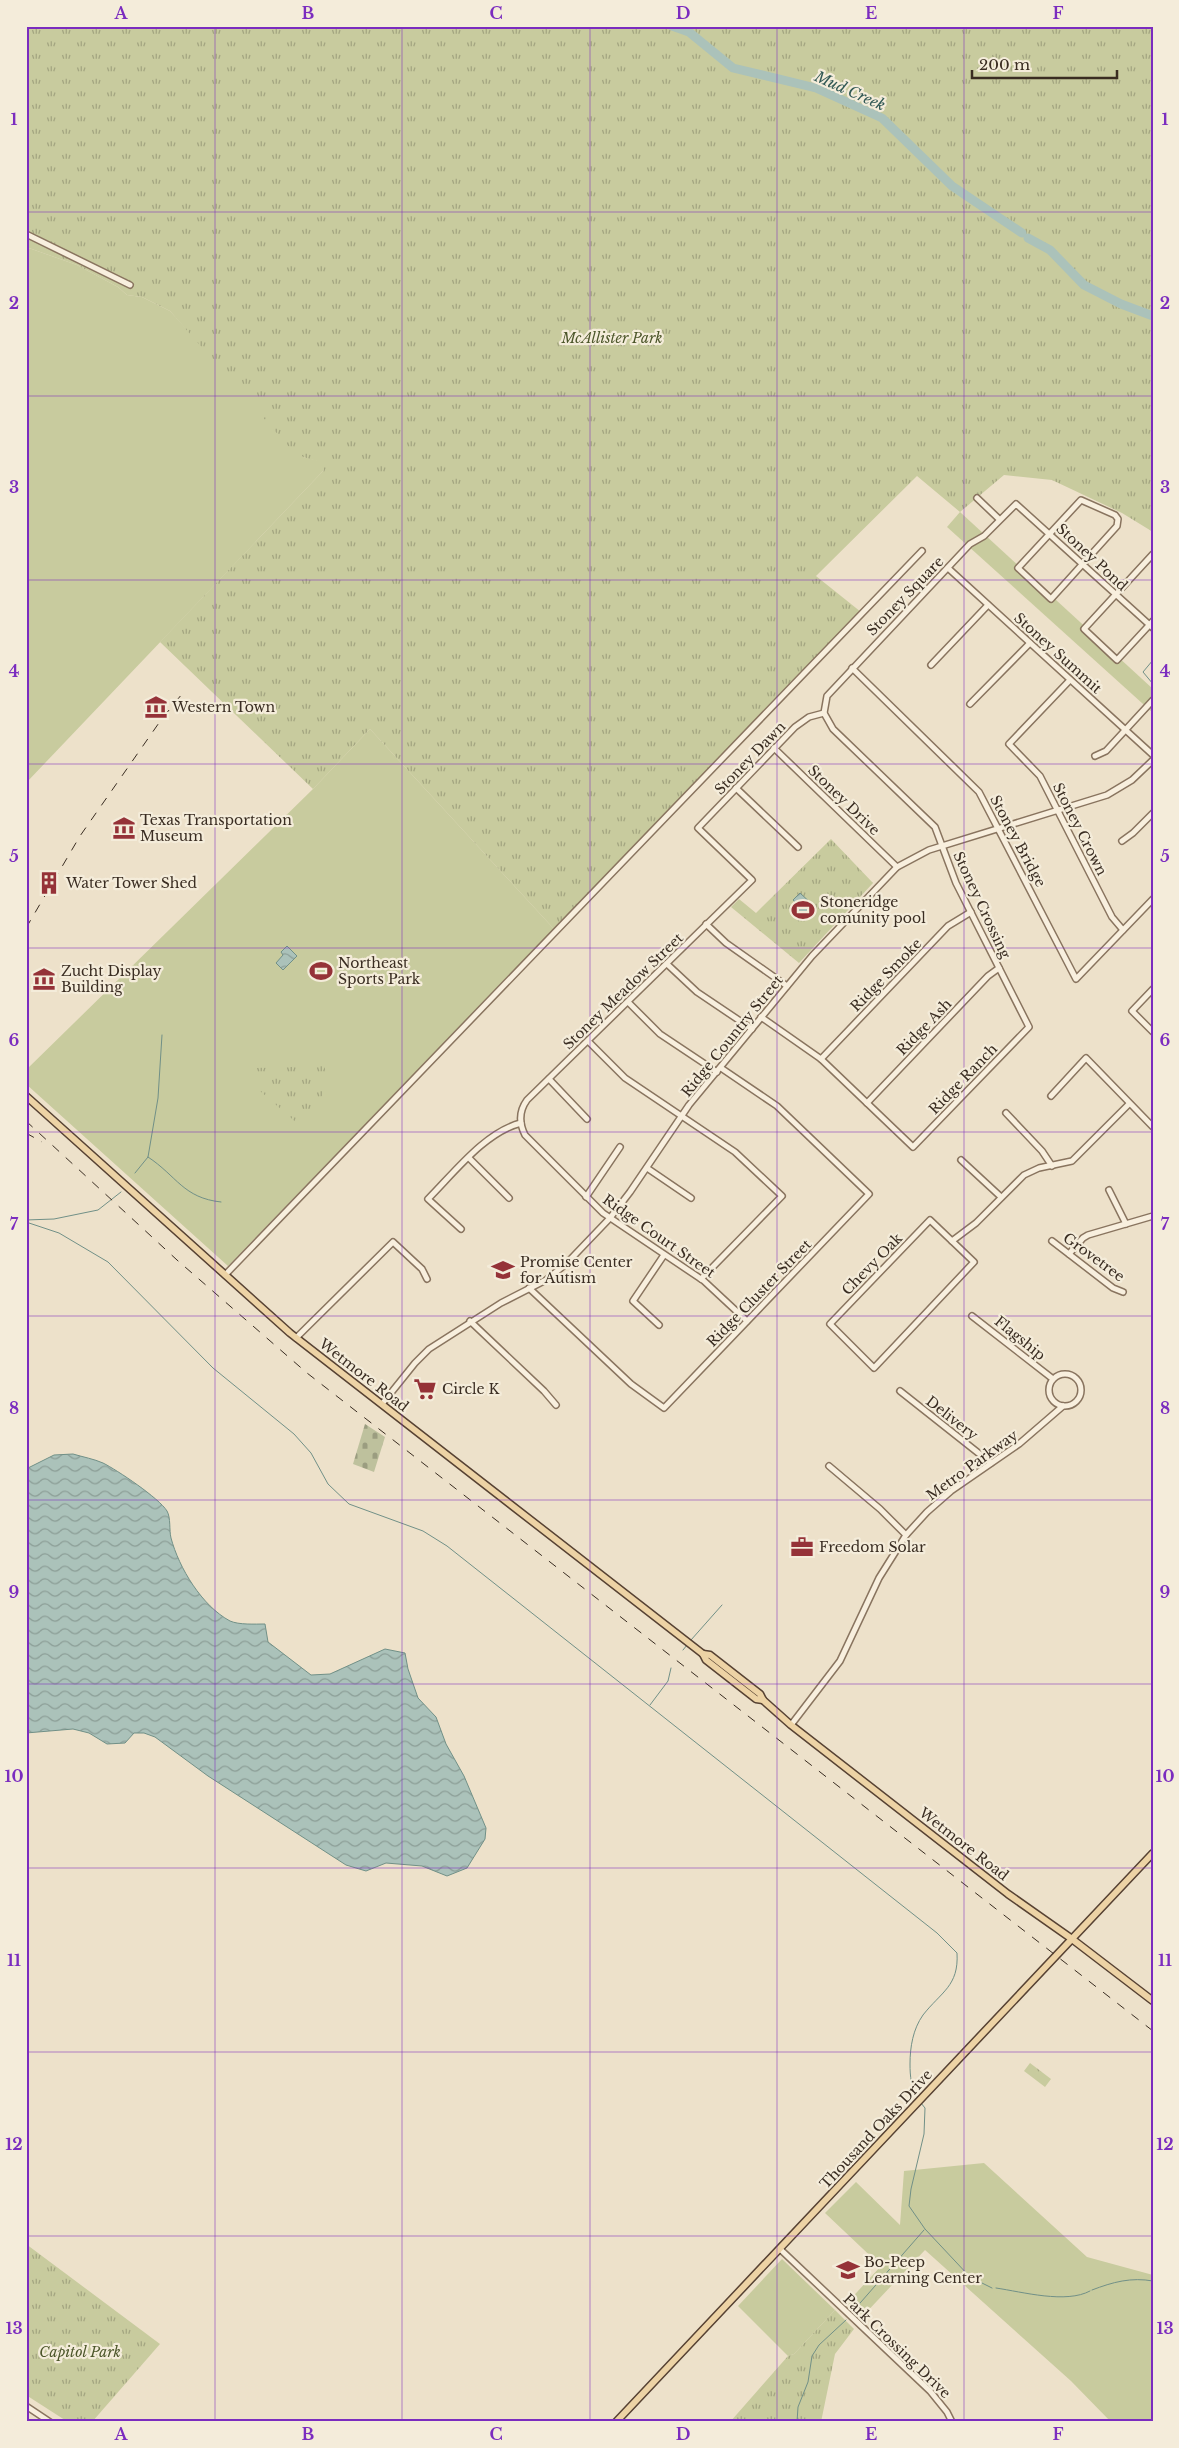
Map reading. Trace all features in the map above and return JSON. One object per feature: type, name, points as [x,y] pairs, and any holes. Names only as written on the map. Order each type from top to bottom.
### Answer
[{"type":"main road","name":"Wetmore Road","points":[[26,1096],[296,1338],[704,1654],[706,1660],[756,1699],[763,1700],[791,1725],[1008,1894],[1072,1939],[1153,2001]]},
{"type":"main road","name":"Thousand Oaks Drive","points":[[616,2422],[1153,1853]]},
{"type":"street","points":[[26,234],[130,285]]},
{"type":"street","points":[[977,498],[999,519]]},
{"type":"street","points":[[1081,500],[1115,515],[1118,519],[1117,526],[1083,563],[1051,599],[1018,568],[1081,500]]},
{"type":"street","name":"Stoney Square","points":[[824,713],[827,696],[852,668],[971,544],[984,536],[1016,504]]},
{"type":"street","name":"Stoney Pond","points":[[1016,504],[1152,625]]},
{"type":"street","points":[[225,1275],[922,551]]},
{"type":"street","points":[[1152,625],[1117,660],[1084,629],[1153,554]]},
{"type":"street","name":"Stoney Summit","points":[[948,568],[1153,756]]},
{"type":"street","points":[[931,665],[988,605]]},
{"type":"street","points":[[970,704],[1030,643]]},
{"type":"street","name":"Stoney Bridge","points":[[852,668],[979,792],[1000,828],[1076,979],[1123,930]]},
{"type":"street","name":"Stoney Crown","points":[[1070,680],[1009,744],[1040,776],[1112,917],[1123,930]]},
{"type":"street","points":[[1095,756],[1103,754],[1153,700]]},
{"type":"street","name":"Stoney Dawn","points":[[752,880],[698,828],[801,722],[809,717],[824,713]]},
{"type":"street","name":"Stoney Crossing","points":[[824,713],[833,729],[931,822],[949,867],[1029,1027]]},
{"type":"street","name":"Stoney Drive","points":[[774,748],[897,867]]},
{"type":"street","name":"Ridge Country Street","points":[[382,1404],[422,1355],[470,1322],[546,1280],[566,1264],[610,1218],[647,1168],[681,1116],[761,1017],[812,956],[897,867],[921,853],[1117,791],[1153,760]]},
{"type":"street","points":[[736,788],[798,847]]},
{"type":"street","points":[[1122,841],[1133,834],[1153,812]]},
{"type":"street","name":"Stoney Meadow Street","points":[[521,1123],[521,1113],[526,1102],[752,880]]},
{"type":"street","points":[[1123,930],[1153,899]]},
{"type":"street","name":"Ridge Smoke","points":[[822,1059],[948,926],[971,912]]},
{"type":"street","points":[[706,924],[726,943],[787,986]]},
{"type":"street","points":[[667,964],[697,992],[752,1028]]},
{"type":"street","name":"Ridge Ash","points":[[867,1103],[988,976],[999,968]]},
{"type":"street","points":[[1153,989],[1132,1011],[1153,1032]]},
{"type":"street","points":[[628,1002],[660,1034],[719,1070]]},
{"type":"street","points":[[761,1017],[822,1059],[867,1103]]},
{"type":"street","name":"Ridge Ranch","points":[[867,1103],[913,1147],[1029,1027]]},
{"type":"street","points":[[588,1041],[625,1078],[741,1157],[782,1196],[701,1279]]},
{"type":"street","points":[[1051,1096],[1086,1058],[1153,1127]]},
{"type":"street","name":"Ridge Cluster Street","points":[[529,1288],[631,1384],[664,1408],[870,1194],[777,1106],[719,1070]]},
{"type":"street","points":[[549,1079],[587,1119]]},
{"type":"street","points":[[952,1241],[976,1223],[1024,1175],[1039,1168],[1072,1161],[1129,1104]]},
{"type":"street","points":[[1006,1113],[1042,1151],[1052,1166]]},
{"type":"street","points":[[461,1229],[428,1199],[500,1130],[521,1123]]},
{"type":"street","name":"Ridge Court Street","points":[[521,1123],[525,1135],[586,1197],[610,1218],[701,1279],[747,1321]]},
{"type":"street","points":[[586,1197],[620,1147]]},
{"type":"street","points":[[469,1158],[509,1198]]},
{"type":"street","points":[[962,1160],[1001,1197]]},
{"type":"street","points":[[647,1168],[691,1198]]},
{"type":"street","points":[[1109,1190],[1126,1224]]},
{"type":"street","points":[[1069,1254],[1088,1235],[1153,1216]]},
{"type":"street","name":"Chevy Oak","points":[[930,1220],[952,1241],[974,1262],[874,1368],[830,1324],[930,1220]]},
{"type":"street","name":"Grovetree","points":[[1052,1241],[1113,1288],[1123,1292]]},
{"type":"street","points":[[296,1338],[393,1242],[422,1269],[427,1279]]},
{"type":"street","points":[[659,1325],[633,1301],[664,1255]]},
{"type":"street","name":"Flagship","points":[[972,1316],[1053,1379]]},
{"type":"street","points":[[470,1322],[544,1390],[556,1405]]},
{"type":"street","points":[[1061,1374],[1071,1374],[1080,1384],[1081,1394],[1076,1402],[1063,1406],[1054,1402],[1049,1393],[1053,1379],[1061,1374]]},
{"type":"street","name":"Delivery","points":[[900,1391],[991,1463]]},
{"type":"street","name":"Metro Parkway","points":[[791,1725],[840,1661],[879,1578],[906,1535],[927,1512],[951,1491],[1020,1444],[1063,1406]]},
{"type":"street","points":[[829,1466],[880,1509],[906,1535]]},
{"type":"street","name":"Park Crossing Drive","points":[[780,2249],[930,2391],[943,2406],[952,2422]]},
{"type":"street","points":[[26,2406],[50,2422]]},
{"type":"green space","name":"McAllister Park","points":[[26,26],[1153,26],[1153,532],[1122,513],[1052,480],[1004,475],[960,512],[917,476],[816,576],[861,612],[554,929],[370,729],[313,789],[160,642],[324,470],[324,463],[303,457],[288,446],[170,311],[142,297],[127,295],[118,287],[77,265],[26,247]]},
{"type":"green space","points":[[26,247],[77,265],[118,287],[127,295],[142,297],[170,311],[303,457],[324,462],[324,470],[26,783]]},
{"type":"green space","points":[[960,512],[1153,689],[1153,713],[947,527]]},
{"type":"green space","name":"Northeast Sports Park","points":[[370,729],[554,929],[228,1266],[26,1084],[26,1070],[313,789]]},
{"type":"green space","points":[[831,839],[873,883],[799,963],[731,907],[739,899],[756,913]]},
{"type":"green space","points":[[324,1066],[326,1083],[321,1098],[298,1124],[253,1085],[254,1068]]},
{"type":"green space","points":[[365,1424],[385,1437],[374,1472],[353,1464]]},
{"type":"green space","points":[[1030,2063],[1051,2079],[1045,2087],[1024,2071]]},
{"type":"green space","points":[[984,2163],[1087,2257],[1153,2275],[1153,2422],[1111,2422],[1071,2381],[925,2250],[861,2318],[846,2304],[881,2266],[825,2213],[856,2182],[900,2225],[904,2171]]},
{"type":"green space","name":"Capitol Park","points":[[26,2244],[160,2344],[92,2422],[68,2422],[26,2395]]},
{"type":"green space","points":[[782,2259],[835,2310],[794,2354],[788,2356],[738,2306]]},
{"type":"green space","points":[[835,2310],[854,2329],[835,2354],[821,2422],[730,2422],[788,2356],[794,2354]]},
{"type":"water","name":"Stoneridge comunity pool","points":[[800,893],[814,906],[800,920],[793,914],[800,906],[793,900]]},
{"type":"water","points":[[287,946],[297,956],[283,970],[276,963],[283,955],[281,952]]},
{"type":"water","points":[[73,1454],[103,1463],[163,1505],[169,1517],[171,1538],[180,1562],[201,1596],[210,1606],[230,1621],[242,1624],[265,1624],[268,1642],[311,1675],[330,1674],[385,1649],[405,1653],[408,1669],[418,1698],[436,1717],[446,1744],[464,1776],[486,1828],[485,1839],[467,1868],[447,1876],[422,1866],[386,1863],[366,1871],[346,1865],[208,1776],[155,1737],[144,1733],[134,1733],[125,1743],[107,1744],[89,1733],[73,1729],[26,1733],[26,1469],[54,1455]]},
{"type":"waterway","name":"Mud Creek","points":[[672,26],[689,32],[733,68],[816,88],[882,118],[952,186],[1022,233]]},
{"type":"waterway","name":"Mud Creek","points":[[1028,238],[1050,250],[1084,285],[1121,304],[1153,316]]},
{"type":"waterway","points":[[1153,660],[1143,672],[1153,684]]},
{"type":"waterway","points":[[135,1173],[148,1157],[158,1098],[162,1035]]},
{"type":"waterway","points":[[148,1157],[189,1191],[208,1200],[221,1202]]},
{"type":"waterway","points":[[26,1220],[54,1219],[98,1210],[121,1192]]},
{"type":"waterway","points":[[26,1222],[59,1233],[108,1262],[213,1368],[294,1434],[311,1453],[328,1484],[349,1504],[423,1531],[447,1546],[937,1933],[957,1953],[957,1964],[948,1988],[923,2015],[914,2032],[910,2073],[912,2086],[918,2098]]},
{"type":"waterway","points":[[691,1640],[722,1605]]},
{"type":"waterway","points":[[683,1650],[687,1645]]},
{"type":"waterway","points":[[650,1705],[668,1681],[671,1668]]},
{"type":"waterway","points":[[921,2103],[925,2108],[924,2134],[911,2189],[909,2206],[925,2229],[970,2277],[992,2288]]},
{"type":"waterway","points":[[854,2310],[924,2230]]},
{"type":"waterway","points":[[1092,2290],[1122,2281],[1153,2281]]},
{"type":"waterway","points":[[996,2288],[1057,2297],[1069,2297],[1090,2291]]},
{"type":"waterway","points":[[797,2422],[798,2407],[808,2382],[812,2356],[819,2345],[846,2320]]},
{"type":"railway","points":[[26,928],[80,836],[161,720],[186,689]]},
{"type":"railway","points":[[26,1121],[177,1260],[307,1373],[1153,2031]]},
{"type":"railway","points":[[26,1133],[42,1142]]},
{"type":"place","name":"Western Town","points":[[156,707]]},
{"type":"place","name":"Texas Transportation Museum","points":[[124,828]]},
{"type":"place","name":"Water Tower Shed","points":[[49,883]]},
{"type":"place","name":"Stoneridge comunity pool","points":[[803,910]]},
{"type":"place","name":"Northeast Sports Park","points":[[321,971]]},
{"type":"place","name":"Zucht Display Building","points":[[44,979]]},
{"type":"place","name":"Promise Center for Autism","points":[[503,1270]]},
{"type":"place","name":"Circle K","points":[[425,1389]]},
{"type":"place","name":"Freedom Solar","points":[[802,1547]]},
{"type":"place","name":"Bo-Peep Learning Center","points":[[848,2270]]}]
